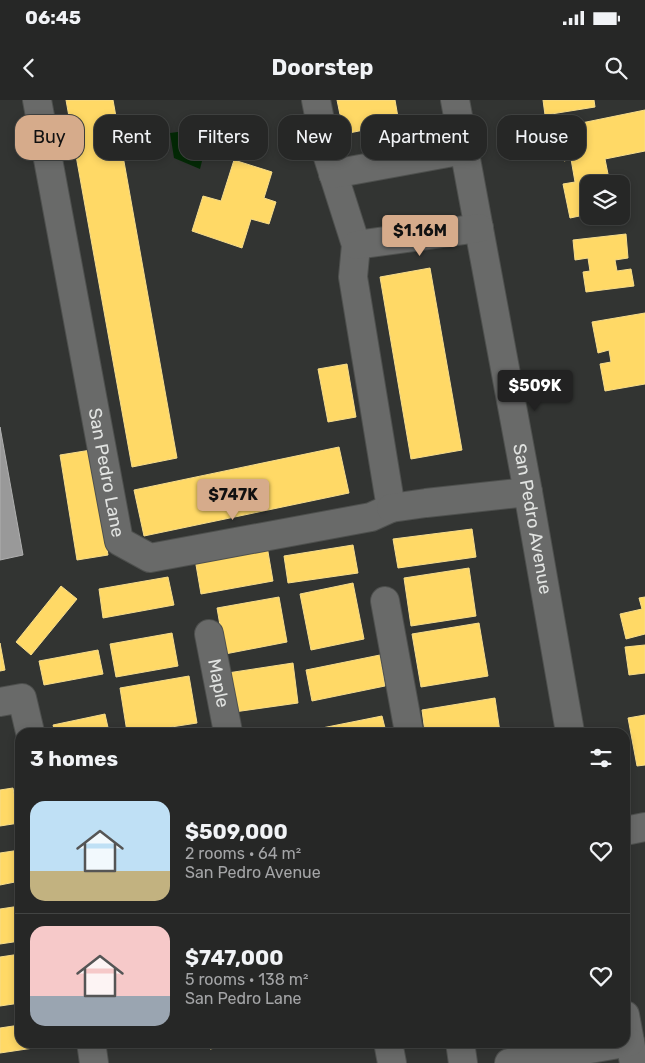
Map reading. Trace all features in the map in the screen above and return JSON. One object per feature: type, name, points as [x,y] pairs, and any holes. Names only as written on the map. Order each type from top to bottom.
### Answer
[{"type":"street","name":"San Pedro Lane","points":[[37,100],[119,541],[150,558],[371,517],[391,508]]},
{"type":"street","points":[[316,100],[326,150],[356,245],[353,278],[391,508],[528,492]]},
{"type":"street","name":"San Pedro Avenue","points":[[455,100],[458,115]]},
{"type":"street","points":[[333,174],[409,160]]},
{"type":"street","name":"San Pedro Avenue","points":[[466,160],[528,492],[569,728]]},
{"type":"street","points":[[356,245],[479,228]]},
{"type":"street","points":[[385,601],[408,728]]},
{"type":"street","name":"Maple","points":[[209,634],[227,728]]},
{"type":"street","points":[[0,702],[22,698],[29,728]]},
{"type":"street","points":[[630,830],[645,827]]},
{"type":"street","points":[[92,1048],[94,1063]]},
{"type":"street","points":[[389,1048],[392,1063]]},
{"type":"street","points":[[461,1048],[463,1063]]},
{"type":"street","points":[[509,1063],[632,1052]]},
{"type":"shaded area","points":[[179,132],[179,160],[202,160],[200,169],[174,158],[170,133]]},
{"type":"building: Homes","points":[[66,100],[113,100],[116,115],[94,115],[94,160],[124,160],[177,458],[132,467],[77,160],[84,160],[84,115],[69,115]]},
{"type":"building: Homes","points":[[337,100],[395,100],[398,115],[361,115],[361,131],[351,133],[351,115],[340,115]]},
{"type":"building: Homes","points":[[543,100],[594,100],[595,107],[545,115]]},
{"type":"building: Homes","points":[[645,110],[645,151],[605,159],[608,175],[580,175],[580,216],[570,218],[563,184],[575,182],[571,160],[586,160],[586,122]]},
{"type":"building: Homes","points":[[234,160],[272,172],[264,198],[276,202],[269,224],[251,219],[242,248],[192,231],[203,196],[221,201]]},
{"type":"building: Homes","points":[[626,234],[628,258],[615,260],[617,271],[631,269],[634,286],[586,292],[583,272],[590,271],[588,258],[575,260],[573,240]]},
{"type":"building: Homes","points":[[430,268],[462,450],[411,459],[380,277]]},
{"type":"building: Homes","points":[[645,313],[645,384],[605,391],[600,364],[611,362],[609,350],[598,353],[592,322]]},
{"type":"building: Homes","points":[[347,364],[356,417],[328,422],[318,369]]},
{"type":"building: Homes","points":[[339,447],[349,493],[144,536],[134,490]]},
{"type":"building: Homes","points":[[91,450],[108,555],[77,560],[60,455]]},
{"type":"building: Homes","points":[[472,529],[476,557],[398,568],[393,539]]},
{"type":"building: Homes","points":[[353,545],[358,573],[288,583],[284,556]]},
{"type":"building: Homes","points":[[267,546],[273,581],[201,594],[195,559]]},
{"type":"building: Homes","points":[[469,568],[476,616],[411,626],[404,578]]},
{"type":"building: Homes","points":[[168,577],[174,605],[103,618],[99,589]]},
{"type":"building: Homes","points":[[353,583],[364,639],[311,650],[300,594]]},
{"type":"building: Homes","points":[[61,586],[77,599],[31,655],[16,642]]},
{"type":"building: Homes","points":[[279,597],[287,642],[225,654],[217,608]]},
{"type":"building: Homes","points":[[645,597],[645,634],[626,639],[620,614],[642,609],[639,598]]},
{"type":"building: Homes","points":[[479,623],[488,676],[421,687],[412,634]]},
{"type":"building: Homes","points":[[172,633],[178,666],[116,677],[110,644]]},
{"type":"building: Homes","points":[[0,643],[5,670],[0,671]]},
{"type":"building: Homes","points":[[645,645],[645,673],[629,675],[625,647]]},
{"type":"building: Homes","points":[[98,650],[103,674],[44,685],[39,661]]},
{"type":"building: Homes","points":[[380,655],[385,686],[312,701],[306,670]]},
{"type":"building: Homes","points":[[293,663],[298,703],[227,713],[221,674]]},
{"type":"building: Homes","points":[[189,676],[197,723],[165,728],[126,728],[120,688]]},
{"type":"building: Homes","points":[[495,698],[499,728],[424,728],[422,710]]},
{"type":"building: Homes","points":[[105,714],[108,728],[54,728],[53,725]]},
{"type":"building: Homes","points":[[645,715],[645,765],[637,766],[628,718]]},
{"type":"building: Homes","points":[[382,716],[385,728],[322,728]]},
{"type":"building: Homes","points":[[13,788],[15,824],[0,826],[0,790]]},
{"type":"building: Homes","points":[[15,851],[15,882],[0,885],[0,853]]},
{"type":"building: Homes","points":[[15,907],[15,942],[0,944],[0,909]]},
{"type":"building: Homes","points":[[15,955],[15,1004],[0,1006],[0,957]]},
{"type":"building: Homes","points":[[15,1026],[15,1048],[34,1048],[0,1053],[0,1028]]},
{"type":"building: Industry","points":[[0,427],[23,555],[0,560]]}]
